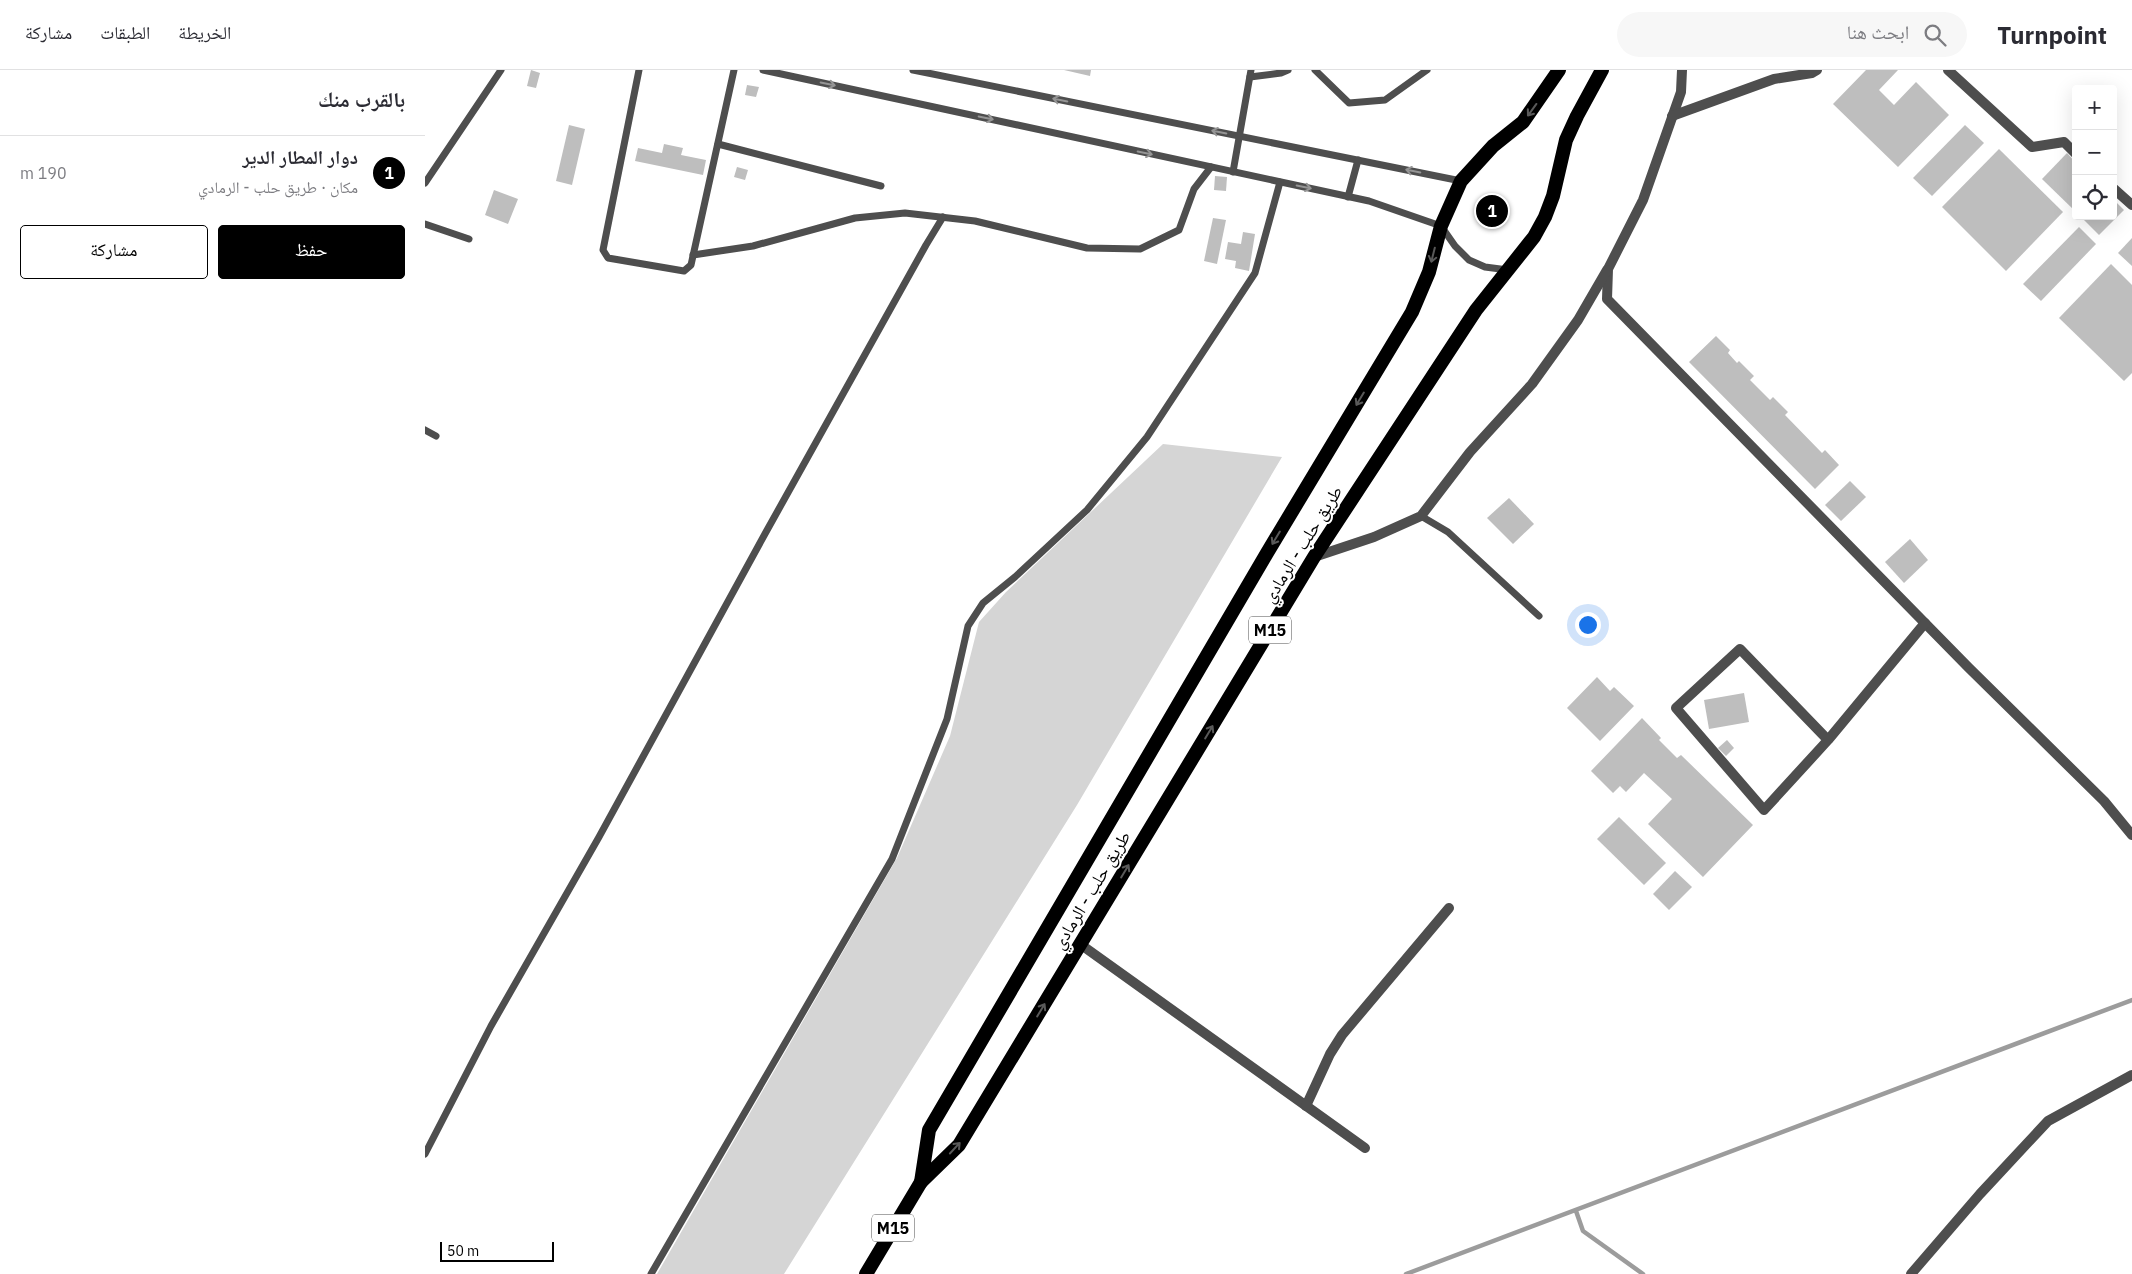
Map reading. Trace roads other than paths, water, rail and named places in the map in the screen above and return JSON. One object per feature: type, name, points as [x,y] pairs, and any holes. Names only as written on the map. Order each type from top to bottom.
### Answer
[{"type":"highway","name":"طريق حلب - الرمادي","points":[[921,1182],[929,1130],[1267,553],[1412,312],[1429,272],[1441,226],[1461,181],[1493,146],[1523,122],[1559,70]]},
{"type":"highway","name":"طريق حلب - الرمادي","points":[[866,1274],[921,1182],[959,1145],[1314,557],[1477,310],[1523,253],[1545,217],[1553,196],[1567,140],[1577,116],[1602,70]]},
{"type":"street","points":[[1314,557],[1374,538],[1421,516],[1470,452],[1532,384],[1578,320],[1608,269],[1643,200],[1681,92],[1682,70]]},
{"type":"street","points":[[1672,116],[1773,79],[1812,73],[1817,70]]},
{"type":"street","points":[[1948,70],[2032,147],[2063,142],[2072,150]]},
{"type":"street","points":[[2117,192],[2132,205]]},
{"type":"street","points":[[1608,269],[1607,300],[1925,623],[2104,801],[2132,835]]},
{"type":"street","points":[[1828,740],[1740,649],[1676,708],[1764,810],[1828,740],[1925,623]]},
{"type":"street","points":[[1306,1106],[1330,1054],[1342,1035],[1449,908]]},
{"type":"street","points":[[1080,944],[1365,1148]]},
{"type":"street","points":[[1911,1274],[1980,1194],[2048,1121],[2132,1075]]},
{"type":"lane","points":[[425,183],[501,70]]},
{"type":"lane","points":[[639,70],[603,250],[608,258],[684,271],[691,265],[734,70]]},
{"type":"lane","points":[[763,70],[1369,201],[1441,226],[1455,246],[1469,260],[1485,267],[1508,270]]},
{"type":"lane","points":[[918,70],[1461,181]]},
{"type":"lane","points":[[1315,70],[1349,103],[1385,100],[1427,70]]},
{"type":"lane","points":[[1233,172],[1250,73],[1284,71]]},
{"type":"lane","points":[[718,144],[881,186]]},
{"type":"lane","points":[[1348,197],[1358,160]]},
{"type":"lane","points":[[693,256],[753,246],[855,218],[905,213],[975,221],[1087,248],[1140,249],[1179,230],[1194,189],[1211,167]]},
{"type":"lane","points":[[651,1274],[891,860],[947,718],[968,626],[983,603],[1015,577],[1087,510],[1147,437],[1255,273],[1280,182]]},
{"type":"lane","points":[[425,1154],[491,1026],[599,837],[771,523],[943,217]]},
{"type":"lane","points":[[425,224],[469,240]]},
{"type":"lane","points":[[425,430],[436,436]]},
{"type":"lane","points":[[1421,516],[1449,532],[1539,616]]},
{"type":"waterway","points":[[1406,1274],[2132,1000]]},
{"type":"waterway","points":[[1576,1211],[1583,1231],[1643,1274]]},
{"type":"place","name":"دوار المطار الدير","points":[[1492,211]]}]
